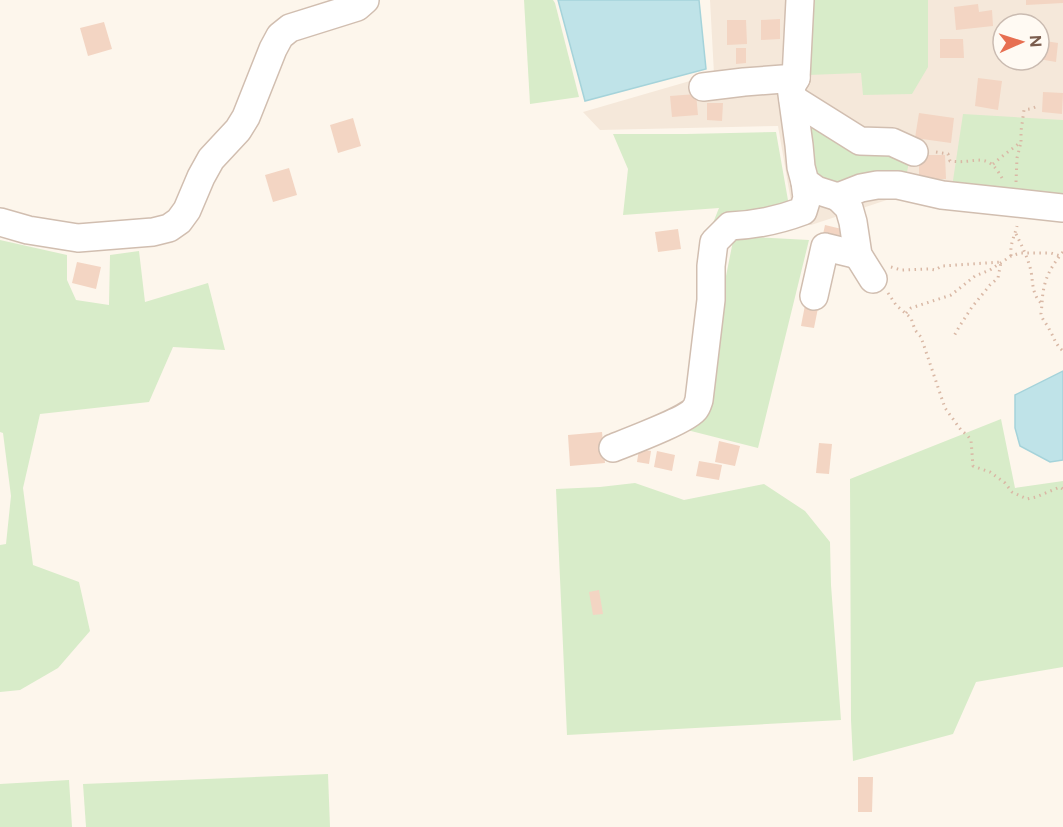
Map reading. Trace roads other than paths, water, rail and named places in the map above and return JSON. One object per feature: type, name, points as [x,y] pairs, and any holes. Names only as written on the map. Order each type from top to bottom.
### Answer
[{"type":"street","points":[[0,222],[28,230],[78,238],[153,232],[169,228],[179,221],[187,210],[211,159],[238,130],[246,117],[280,36],[290,28],[357,8],[365,0]]},
{"type":"street","points":[[613,448],[689,415],[695,410],[699,400],[711,300],[714,242],[730,226],[783,219],[803,211],[807,198],[801,167],[794,88],[800,0]]},
{"type":"street","points":[[703,87],[744,82],[794,88],[860,141],[892,142],[914,152]]},
{"type":"street","points":[[805,182],[816,190],[838,197],[849,208],[865,267],[825,246],[814,296]]},
{"type":"street","points":[[838,197],[869,186],[898,185],[942,195],[1063,208]]},
{"type":"water","points":[[558,0],[699,0],[706,69],[585,101]]},
{"type":"water","points":[[1063,371],[1063,460],[1050,462],[1020,446],[1015,428],[1015,395]]}]
